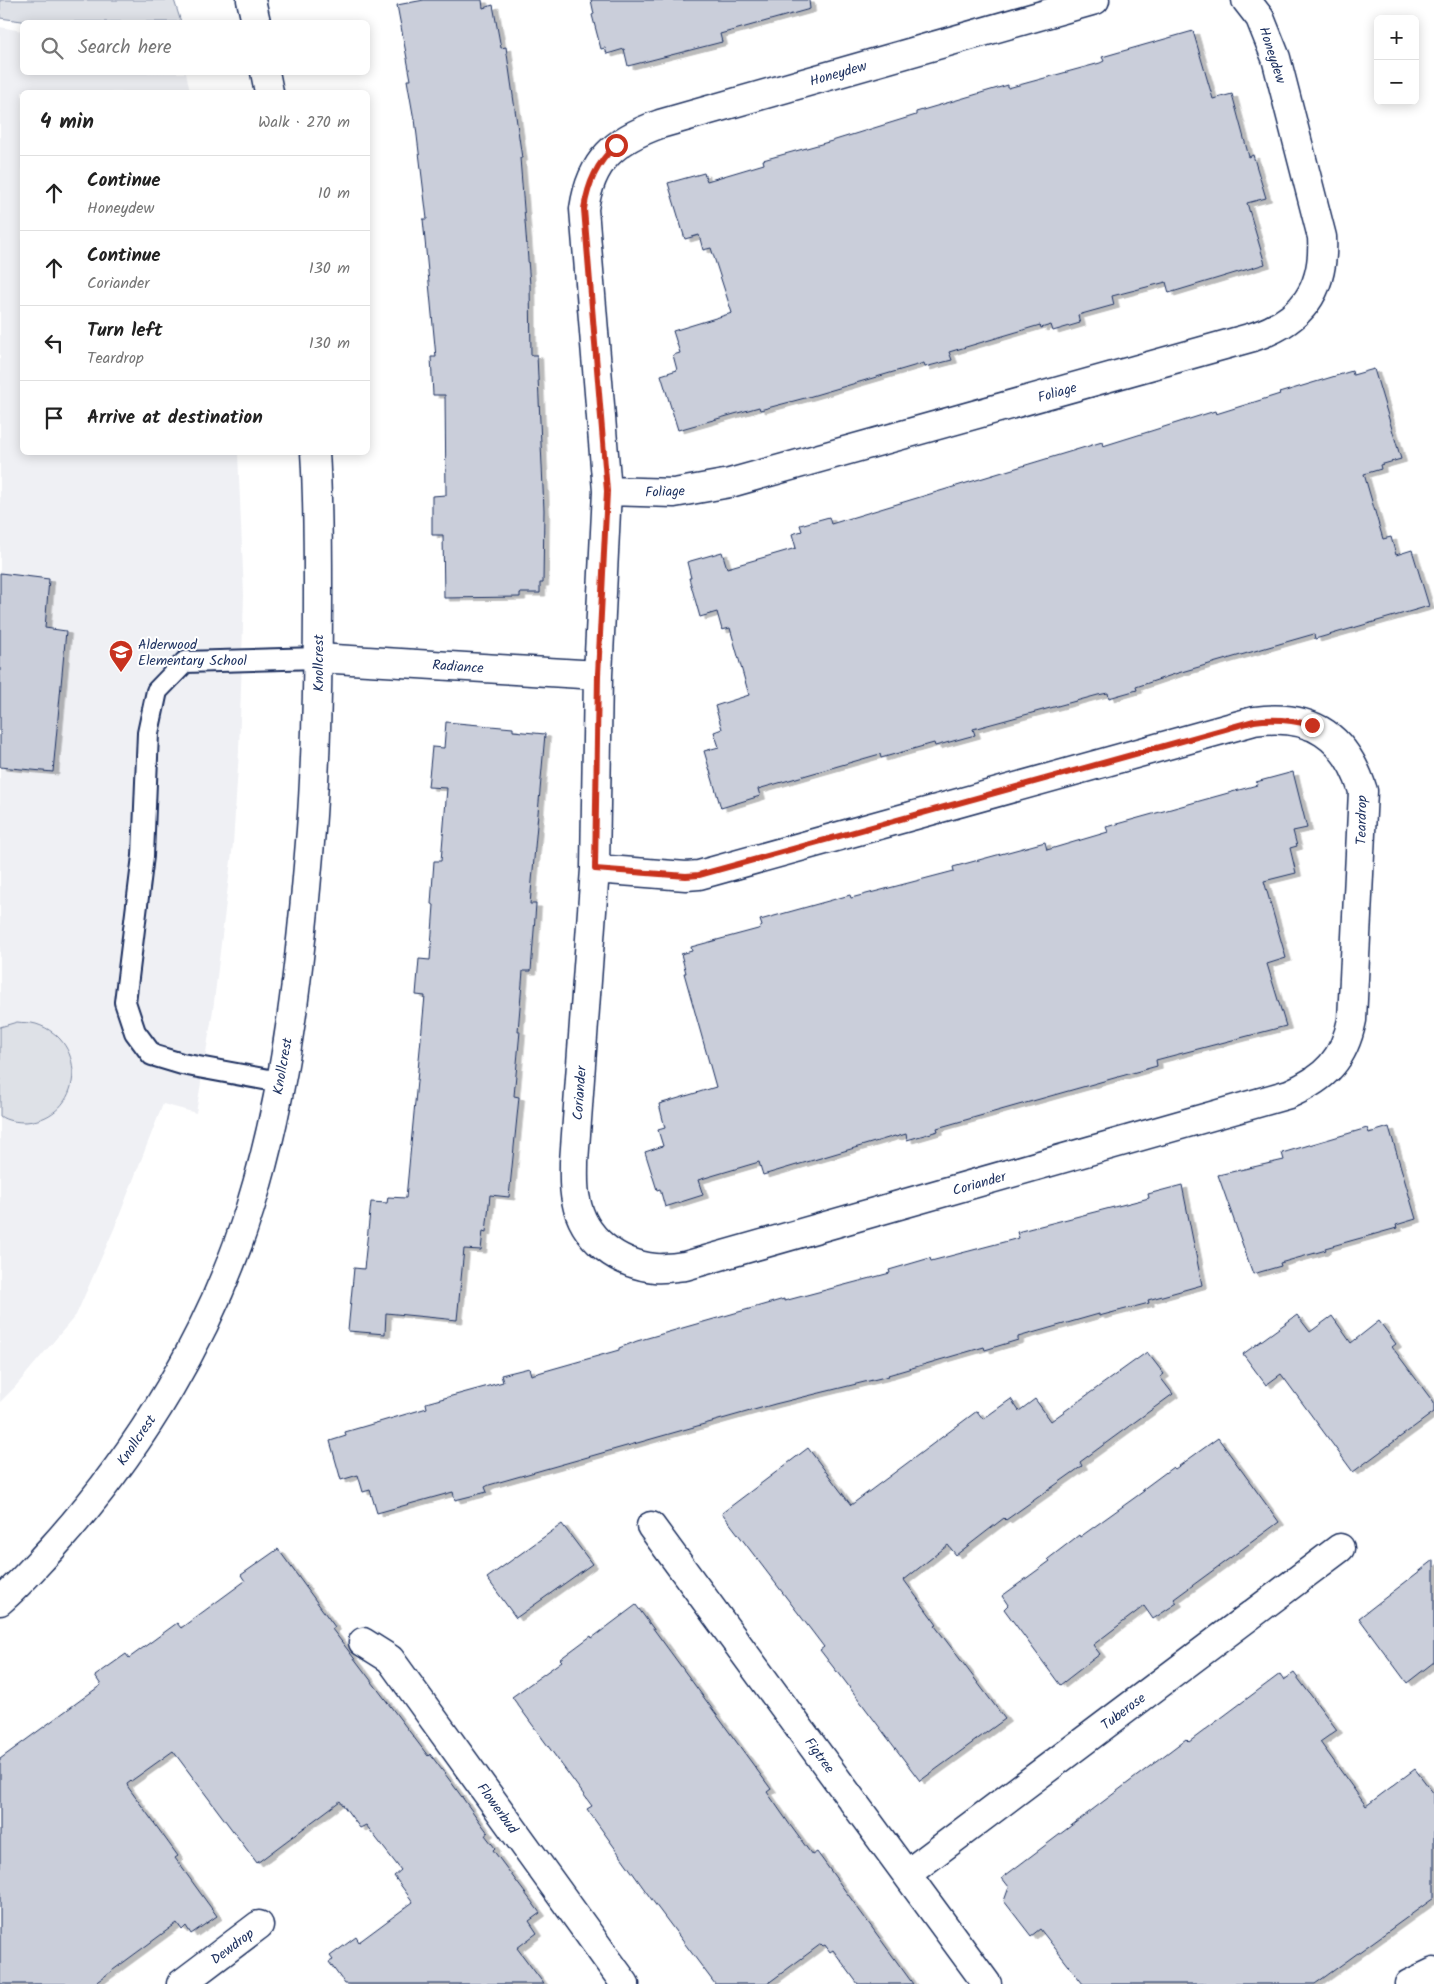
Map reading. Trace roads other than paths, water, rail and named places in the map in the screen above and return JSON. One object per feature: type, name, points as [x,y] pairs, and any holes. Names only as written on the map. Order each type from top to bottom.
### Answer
[{"type":"street","points":[[251,0],[256,20]]},
{"type":"street","name":"Honeydew","points":[[595,170],[606,154],[628,136],[660,124],[1095,0]]},
{"type":"street","name":"Honeydew","points":[[1246,0],[1260,18],[1269,38],[1291,115]]},
{"type":"street","points":[[265,75],[268,90]]},
{"type":"street","name":"Foliage","points":[[607,491],[674,493],[730,483],[1253,337],[1286,323],[1314,292],[1322,267],[1323,252],[1322,237],[1291,115]]},
{"type":"street","name":"Coriander","points":[[595,170],[586,193],[584,209],[607,491],[598,675],[595,869],[574,1162],[574,1190],[581,1217],[595,1240],[611,1253],[630,1262],[656,1268],[695,1263],[1290,1094],[1305,1087],[1330,1068]]},
{"type":"street","name":"Knollcrest","points":[[0,1601],[82,1515],[126,1457],[175,1379],[214,1300],[240,1237],[261,1169],[280,1082],[291,1014],[306,895],[317,735],[317,486],[314,455]]},
{"type":"street","name":"Radiance","points":[[318,658],[598,675]]},
{"type":"street","name":"Teardrop","points":[[595,869],[686,876],[699,875],[1254,721],[1269,719],[1289,720],[1312,725],[1332,738],[1347,754],[1357,773],[1363,791],[1352,1020],[1349,1036],[1342,1053],[1330,1068]]},
{"type":"street","name":"Figtree","points":[[651,1526],[987,1984]]},
{"type":"street","name":"Tuberose","points":[[907,1874],[1340,1548]]},
{"type":"street","name":"Flowerbud","points":[[363,1642],[390,1659],[625,1984]]},
{"type":"street","name":"Dewdrop","points":[[181,1984],[259,1926]]},
{"type":"street","points":[[1409,1984],[1434,1972]]},
{"type":"lane","points":[[280,1082],[182,1064],[152,1056],[136,1032],[125,1002],[143,856],[148,733],[157,691],[185,662],[318,658]]},
{"type":"place","name":"Alderwood Elementary School","points":[[121,673]]}]
